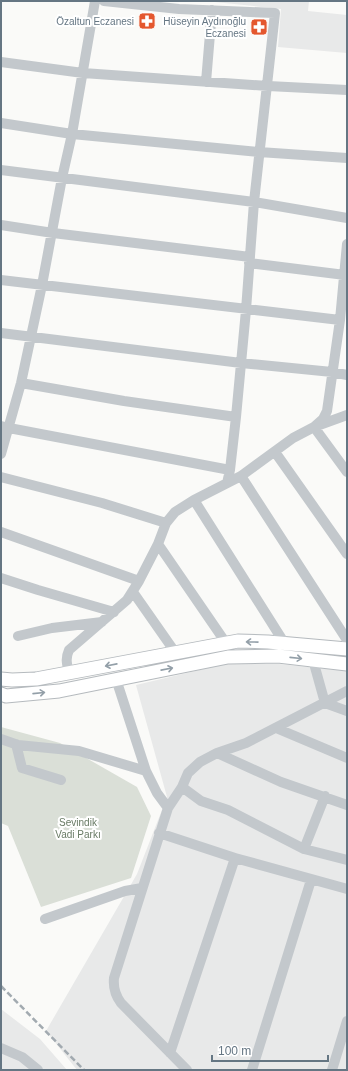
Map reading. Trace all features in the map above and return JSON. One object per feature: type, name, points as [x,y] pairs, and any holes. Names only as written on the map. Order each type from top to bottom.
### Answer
[{"type":"main road","points":[[1,679],[36,679],[238,641],[347,649]]},
{"type":"main road","points":[[1,694],[6,696],[59,691],[228,657],[278,656],[347,664]]},
{"type":"street","points":[[1,454],[5,427],[21,383],[42,285],[62,178],[72,134],[95,1]]},
{"type":"street","points":[[104,1],[138,2],[178,9],[275,13],[254,202],[236,417],[227,484]]},
{"type":"street","points":[[206,82],[212,10]]},
{"type":"street","points":[[1,62],[83,73],[347,90]]},
{"type":"street","points":[[1,123],[72,134],[259,152],[347,158]]},
{"type":"street","points":[[1,170],[254,202],[347,218]]},
{"type":"street","points":[[1,225],[250,260],[345,279]]},
{"type":"street","points":[[314,427],[323,419],[327,412],[345,279],[347,244]]},
{"type":"street","points":[[1,280],[340,320]]},
{"type":"street","points":[[1,333],[241,363],[347,374]]},
{"type":"street","points":[[21,383],[124,401],[236,417]]},
{"type":"street","points":[[69,672],[66,656],[69,650],[126,600],[140,580],[158,544],[166,523],[175,512],[194,500],[241,476],[293,438],[314,427],[347,415]]},
{"type":"street","points":[[5,427],[230,470]]},
{"type":"street","points":[[314,427],[347,472]]},
{"type":"street","points":[[275,452],[345,547]]},
{"type":"street","points":[[241,476],[347,640]]},
{"type":"street","points":[[1,477],[102,503],[166,523]]},
{"type":"street","points":[[194,500],[285,644]]},
{"type":"street","points":[[1,532],[140,580]]},
{"type":"street","points":[[158,544],[226,643]]},
{"type":"street","points":[[1,578],[114,612]]},
{"type":"street","points":[[132,592],[175,652]]},
{"type":"street","points":[[18,636],[52,628],[102,622]]},
{"type":"street","points":[[313,660],[325,703]]},
{"type":"street","points":[[116,679],[146,771],[157,793],[168,808]]},
{"type":"street","points":[[187,1070],[121,1003],[115,992],[114,978],[159,832],[168,808],[182,787],[188,773],[200,762],[217,753],[246,743],[347,691]]},
{"type":"street","points":[[325,703],[347,711]]},
{"type":"street","points":[[276,728],[347,758]]},
{"type":"street","points":[[1,738],[16,744],[78,751],[146,771]]},
{"type":"street","points":[[16,744],[22,768],[61,780]]},
{"type":"street","points":[[217,753],[281,782],[325,796],[347,805]]},
{"type":"street","points":[[182,787],[202,801],[228,810],[304,849],[347,860]]},
{"type":"street","points":[[304,849],[325,796]]},
{"type":"street","points":[[159,832],[235,858],[347,889]]},
{"type":"street","points":[[170,1053],[235,858]]},
{"type":"street","points":[[252,1070],[312,880]]},
{"type":"street","points":[[45,918],[125,891],[142,888]]},
{"type":"street","points":[[332,1070],[347,1021]]},
{"type":"street","points":[[1,1048],[22,1057],[38,1070]]},
{"type":"shaded area","points":[[205,1],[309,1],[308,11],[347,15],[347,53],[278,47],[281,9]]},
{"type":"shaded area","points":[[229,663],[279,664],[347,671],[347,1070],[77,1070],[46,1031],[137,874],[167,797],[136,685]]},
{"type":"shaded area","points":[[1,1009],[40,1039],[67,1070],[1,1070]]},
{"type":"green space","name":"Sevindik Vadi Parkı","points":[[1,727],[60,743],[137,787],[151,816],[131,878],[41,907],[8,826],[1,823]]},
{"type":"railway","points":[[1,986],[84,1070]]},
{"type":"place","name":"Özaltun Eczanesi","points":[[147,21]]},
{"type":"place","name":"Hüseyin Aydınoğlu Eczanesi","points":[[259,27]]}]
